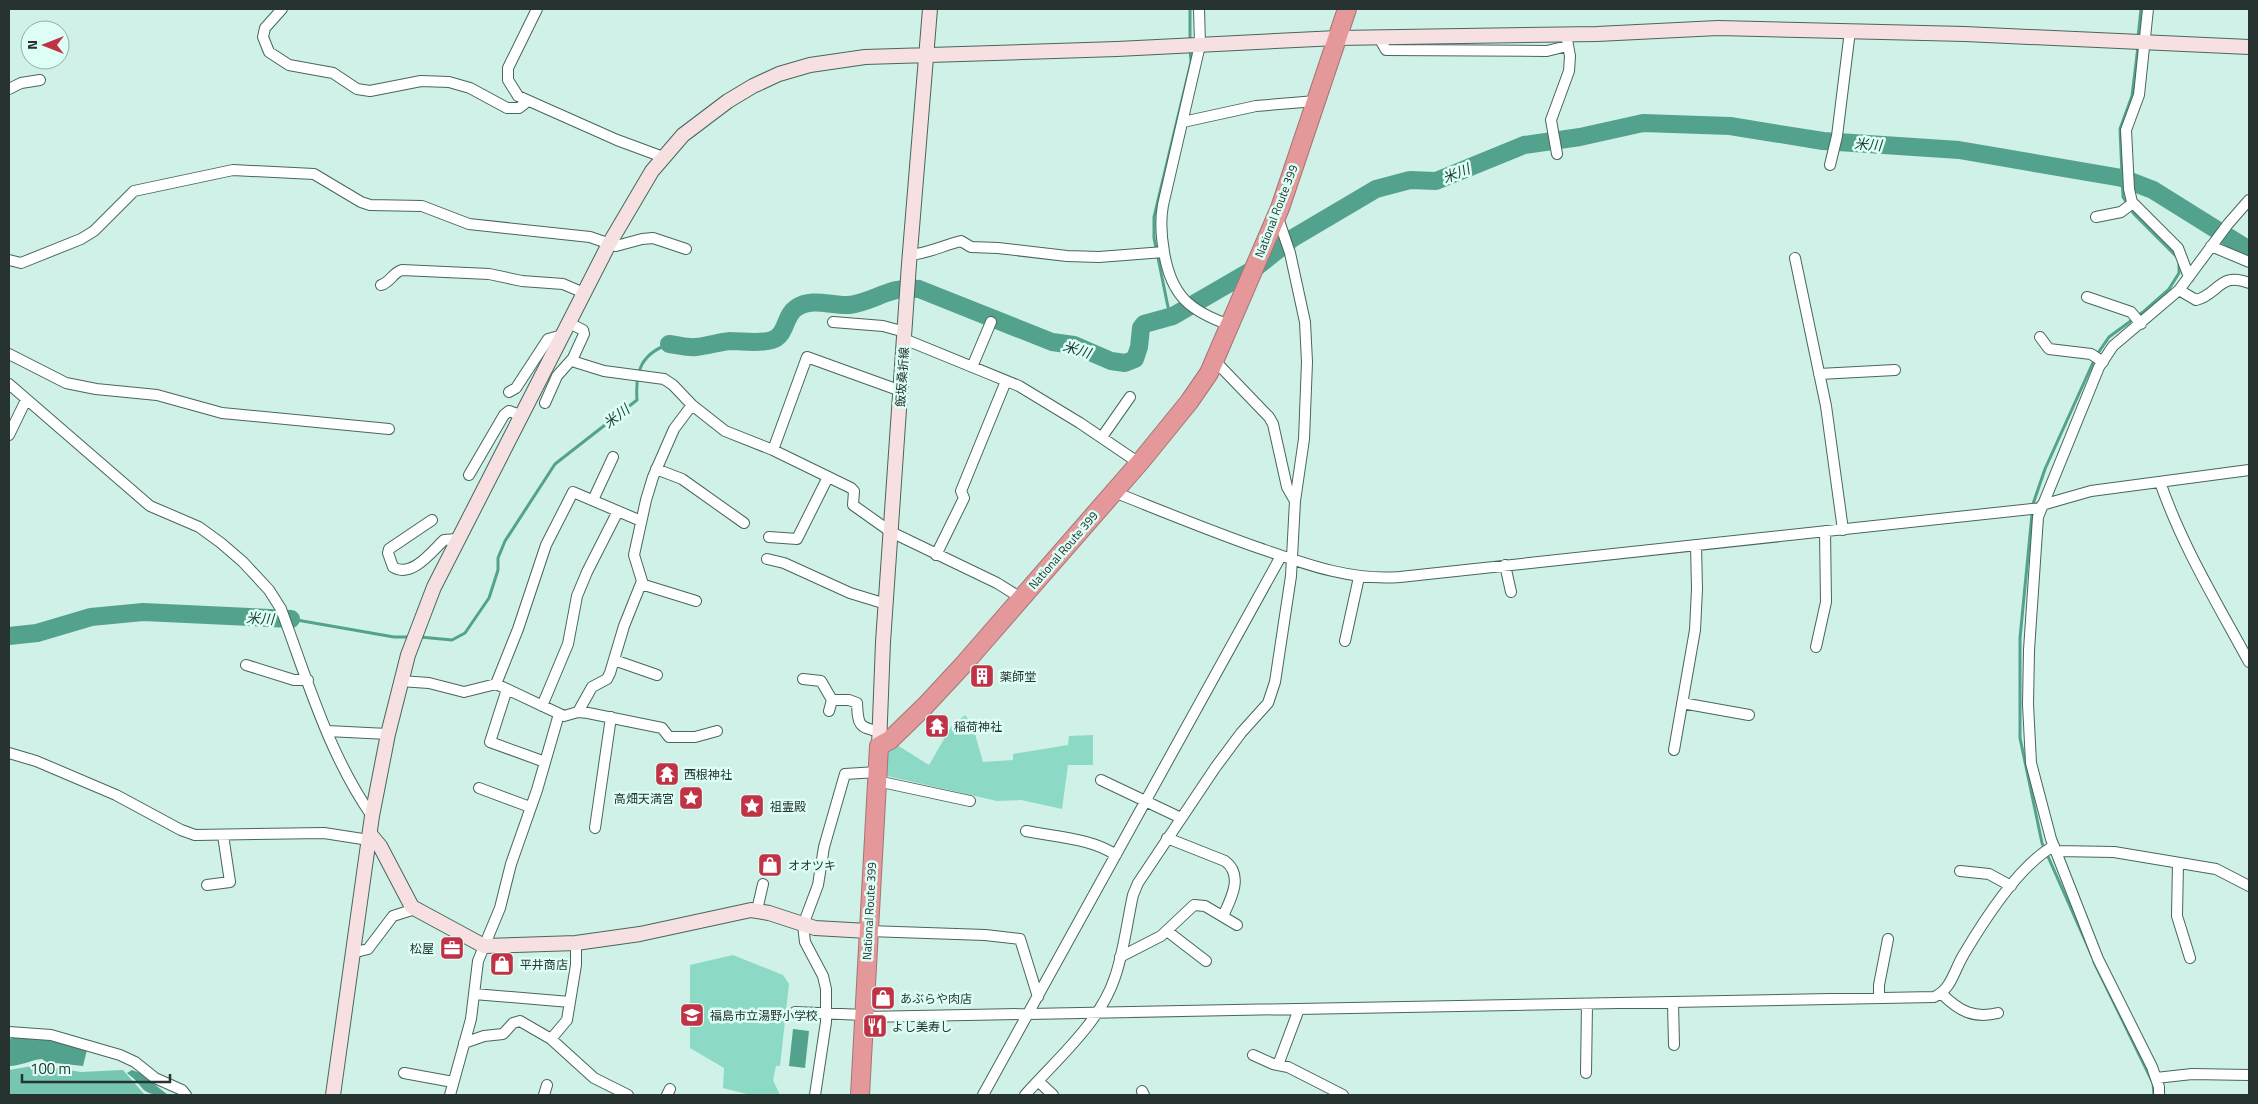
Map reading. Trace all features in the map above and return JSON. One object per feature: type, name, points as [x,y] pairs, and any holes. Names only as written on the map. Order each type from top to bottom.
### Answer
[{"type":"highway","name":"National Route 399","points":[[860,1095],[879,739],[890,740],[925,706],[1114,492],[1189,402],[1215,361],[1277,214],[1347,9]]},
{"type":"street","points":[[282,9],[265,28],[263,42],[269,52],[289,65],[303,70],[334,73],[357,88],[370,91],[421,81],[449,82],[470,88],[507,108],[519,108],[528,101]]},
{"type":"street","points":[[536,9],[508,68],[508,80],[518,96],[618,140],[663,157]]},
{"type":"street","name":"飯坂桑折線","points":[[879,739],[909,254],[928,56],[930,9]]},
{"type":"street","points":[[1199,9],[1183,122],[1160,218],[1159,252],[1175,290],[1187,303],[1197,310],[1230,325]]},
{"type":"street","points":[[2148,9],[2139,95],[2126,130],[2130,205],[2178,248],[2185,260],[2189,277]]},
{"type":"street","points":[[332,1095],[372,816],[400,681],[416,632],[434,587],[457,539],[609,244],[652,171],[663,157],[683,136],[728,101],[779,74],[836,60],[1337,38],[1567,40],[1718,28],[1850,31],[2249,47]]},
{"type":"street","points":[[1830,165],[1837,136],[1850,31]]},
{"type":"street","points":[[1555,145],[1552,115],[1569,71],[1570,56],[1567,40]]},
{"type":"street","points":[[9,89],[40,80]]},
{"type":"street","points":[[1183,122],[1256,106],[1316,100]]},
{"type":"street","points":[[9,260],[21,263],[81,239],[94,231],[134,191],[233,170],[314,174],[360,202],[422,206],[469,224],[590,237],[621,246],[642,239],[653,238],[686,249]]},
{"type":"street","points":[[2159,1095],[2156,1078],[2098,959],[2054,849],[2031,763],[2028,704],[2037,508],[2099,359],[2138,320],[2179,290],[2228,224],[2249,200]]},
{"type":"street","points":[[2096,217],[2114,214],[2130,205]]},
{"type":"street","points":[[1025,1095],[1086,1027],[1095,1013],[1115,977],[1138,882],[1241,733],[1268,703],[1275,682],[1293,560],[1295,501],[1304,439],[1307,362],[1305,322],[1290,253],[1277,214]]},
{"type":"street","points":[[909,254],[923,253],[937,247],[961,241],[971,247],[998,248],[1067,256],[1099,257],[1159,252]]},
{"type":"street","points":[[2212,245],[2249,262]]},
{"type":"street","points":[[1794,258],[1826,406],[1843,530]]},
{"type":"street","points":[[381,286],[389,282],[395,272],[402,270],[480,273],[563,284],[584,292]]},
{"type":"street","points":[[2179,290],[2196,300],[2201,299],[2221,284],[2234,279],[2249,283]]},
{"type":"street","points":[[2087,296],[2138,320]]},
{"type":"street","points":[[833,322],[883,326],[1006,381],[1025,390],[1102,437],[1139,463]]},
{"type":"street","points":[[972,367],[991,322]]},
{"type":"street","points":[[509,392],[516,388],[548,339],[566,329],[583,330],[584,334],[573,358],[557,376],[545,403]]},
{"type":"street","points":[[2040,337],[2048,349],[2099,359]]},
{"type":"street","points":[[9,354],[66,383],[96,390],[157,395],[216,412],[389,429]]},
{"type":"street","points":[[773,450],[807,357],[901,391]]},
{"type":"street","points":[[573,358],[575,362],[581,365],[630,376],[664,379],[673,385],[692,405],[725,431],[773,450],[851,488],[854,491],[853,505],[891,532],[997,583],[1021,598]]},
{"type":"street","points":[[1215,361],[1269,417],[1287,487],[1295,501]]},
{"type":"street","points":[[1819,374],[1896,370]]},
{"type":"street","points":[[936,555],[964,498],[961,491],[1006,381]]},
{"type":"street","points":[[9,384],[150,506],[199,527],[221,543],[269,590],[281,609],[327,731],[356,794],[372,816]]},
{"type":"street","points":[[1102,437],[1130,397]]},
{"type":"street","points":[[9,435],[26,400]]},
{"type":"street","points":[[578,712],[592,686],[606,679],[614,660],[624,626],[641,584],[642,574],[634,556],[641,521],[656,469],[674,429],[692,405]]},
{"type":"street","points":[[469,475],[504,415],[509,411],[520,415]]},
{"type":"street","points":[[593,500],[613,457]]},
{"type":"street","points":[[656,469],[682,479],[744,523]]},
{"type":"street","points":[[1114,492],[1211,531],[1293,560],[1359,577],[1392,578],[2037,508],[2090,491],[2249,470]]},
{"type":"street","points":[[769,537],[797,540],[828,477]]},
{"type":"street","points":[[2160,482],[2172,517],[2196,568],[2248,658]]},
{"type":"street","points":[[496,684],[518,629],[546,545],[573,492],[641,521]]},
{"type":"street","points":[[542,706],[568,644],[577,596],[618,511]]},
{"type":"street","points":[[432,520],[389,549],[388,553],[393,566],[401,570],[422,563],[444,540],[457,539]]},
{"type":"street","points":[[1816,647],[1826,602],[1825,531]]},
{"type":"street","points":[[1674,750],[1695,630],[1698,589],[1696,545]]},
{"type":"street","points":[[983,1095],[1281,556]]},
{"type":"street","points":[[767,559],[784,563],[850,593],[886,604]]},
{"type":"street","points":[[1505,565],[1511,592]]},
{"type":"street","points":[[1345,641],[1359,577]]},
{"type":"street","points":[[641,584],[696,601]]},
{"type":"street","points":[[614,660],[657,675]]},
{"type":"street","points":[[246,664],[294,680],[308,680]]},
{"type":"street","points":[[803,679],[821,681],[832,700],[829,711]]},
{"type":"street","points":[[400,681],[429,683],[464,692],[496,684],[564,716],[578,712],[611,717],[662,728],[669,737],[694,736],[718,731]]},
{"type":"street","points":[[507,689],[490,742],[545,762]]},
{"type":"street","points":[[832,700],[849,700],[857,703],[860,725],[879,739]]},
{"type":"street","points":[[1682,703],[1750,715]]},
{"type":"street","points":[[450,1095],[464,1043],[474,994],[478,962],[500,908],[560,714]]},
{"type":"street","points":[[595,828],[611,717]]},
{"type":"street","points":[[327,731],[388,734]]},
{"type":"street","points":[[9,753],[36,761],[116,794],[181,830],[195,835],[324,833],[370,837],[380,846],[415,909],[484,946],[576,943],[640,934],[734,913],[757,910],[815,928],[985,935],[1020,939],[1038,997]]},
{"type":"street","points":[[815,1095],[826,1014],[826,989],[822,976],[805,942],[803,925],[818,885],[824,847],[845,774],[877,776],[970,801]]},
{"type":"street","points":[[1101,780],[1181,818]]},
{"type":"street","points":[[479,788],[530,807]]},
{"type":"street","points":[[1026,831],[1094,844],[1116,855]]},
{"type":"street","points":[[207,885],[230,882],[223,835]]},
{"type":"street","points":[[1168,838],[1231,865],[1234,874],[1233,894],[1223,916]]},
{"type":"street","points":[[795,1012],[864,1016],[1029,1014],[1934,997],[1942,994],[1947,989],[1957,966],[1977,931],[2011,886],[2040,856],[2054,849],[2114,852],[2216,869],[2249,886]]},
{"type":"street","points":[[2178,863],[2177,916],[2190,958]]},
{"type":"street","points":[[1960,871],[1989,874],[2011,886]]},
{"type":"street","points":[[757,910],[763,884]]},
{"type":"street","points":[[1120,956],[1136,950],[1167,931],[1194,905],[1205,906],[1237,924]]},
{"type":"street","points":[[352,953],[368,949],[393,916],[415,909]]},
{"type":"street","points":[[1167,931],[1206,960]]},
{"type":"street","points":[[1879,998],[1879,985],[1888,939]]},
{"type":"street","points":[[551,1039],[567,1020],[576,965],[576,943]]},
{"type":"street","points":[[474,994],[570,1002]]},
{"type":"street","points":[[1942,994],[1975,1015],[1983,1016],[1998,1012]]},
{"type":"street","points":[[1673,1003],[1674,1045]]},
{"type":"street","points":[[1586,1004],[1586,1073]]},
{"type":"street","points":[[1278,1065],[1299,1009]]},
{"type":"street","points":[[464,1043],[484,1036],[503,1034],[513,1023],[520,1021],[551,1039],[607,1091],[628,1095]]},
{"type":"street","points":[[9,1032],[51,1035],[120,1055],[135,1062],[155,1078],[182,1090],[186,1095]]},
{"type":"street","points":[[1253,1055],[1288,1067],[1343,1095]]},
{"type":"street","points":[[404,1074],[453,1082]]},
{"type":"street","points":[[2156,1078],[2192,1074],[2249,1075]]},
{"type":"street","points":[[1038,1081],[1053,1095]]},
{"type":"shaded area","points":[[965,715],[973,727],[983,762],[1013,760],[1013,754],[1068,745],[1069,736],[1093,735],[1093,765],[1068,765],[1062,809],[1021,800],[997,801],[887,776],[881,773],[884,756],[894,743],[929,765],[951,727]]},
{"type":"shaded area","points":[[733,955],[783,975],[789,984],[780,1066],[776,1066],[773,1080],[780,1095],[751,1095],[723,1088],[724,1068],[690,1048],[690,965]]},
{"type":"shaded area","points":[[793,1029],[809,1031],[805,1068],[789,1066]]},
{"type":"shaded area","points":[[13,1037],[51,1040],[87,1050],[83,1066],[46,1062],[42,1059],[9,1066],[9,1040]]},
{"type":"shaded area","points":[[38,1065],[81,1072],[123,1070],[145,1095],[9,1095],[9,1070]]},
{"type":"shaded area","points":[[132,1070],[140,1073],[168,1095],[152,1094],[144,1090],[127,1073]]},
{"type":"waterway","points":[[1190,9],[1190,41]]},
{"type":"waterway","points":[[2138,38],[2141,9]]},
{"type":"waterway","points":[[2138,47],[2132,96],[2120,129],[2123,197],[2134,214],[2177,257]]},
{"type":"waterway","points":[[1173,316],[1168,307],[1154,238],[1154,217],[1191,62],[1190,49]]},
{"type":"waterway","name":"米川","points":[[669,344],[693,347],[730,341],[757,342],[772,340],[777,338],[783,330],[792,311],[802,305],[815,302],[849,305],[909,288],[919,289],[1052,342],[1074,345],[1111,361],[1125,363],[1135,359],[1139,347],[1141,328],[1144,324],[1173,316],[1254,269],[1293,238],[1376,189],[1410,180],[1436,181],[1524,145],[1580,137],[1643,123],[1730,126],[1823,141],[1959,150],[2122,178],[2153,190],[2249,250]]},
{"type":"waterway","points":[[2092,956],[2042,843],[2020,738],[2020,638],[2033,504],[2045,469],[2096,356],[2109,337],[2143,312],[2169,289],[2179,273],[2179,263]]},
{"type":"waterway","name":"米川","points":[[420,637],[452,640],[465,633],[489,598],[498,570],[498,558],[505,541],[555,464],[637,400],[637,380],[642,365],[652,353],[669,344]]},
{"type":"waterway","name":"米川","points":[[9,636],[37,633],[91,617],[143,612],[291,619]]},
{"type":"waterway","name":"米川","points":[[291,619],[394,637],[411,637]]},
{"type":"waterway","points":[[2094,962],[2153,1083],[2154,1095]]},
{"type":"place","name":"薬師堂","points":[[982,676]]},
{"type":"place","name":"稲荷神社","points":[[937,726]]},
{"type":"place","name":"西根神社","points":[[667,774]]},
{"type":"place","name":"高畑天満宮","points":[[691,798]]},
{"type":"place","name":"祖霊殿","points":[[752,806]]},
{"type":"place","name":"オオツキ","points":[[770,865]]},
{"type":"place","name":"松屋","points":[[452,948]]},
{"type":"place","name":"平井商店","points":[[502,964]]},
{"type":"place","name":"あぶらや肉店","points":[[883,998]]},
{"type":"place","name":"福島市立湯野小学校","points":[[692,1015]]},
{"type":"place","name":"よし美寿し","points":[[875,1026]]}]
